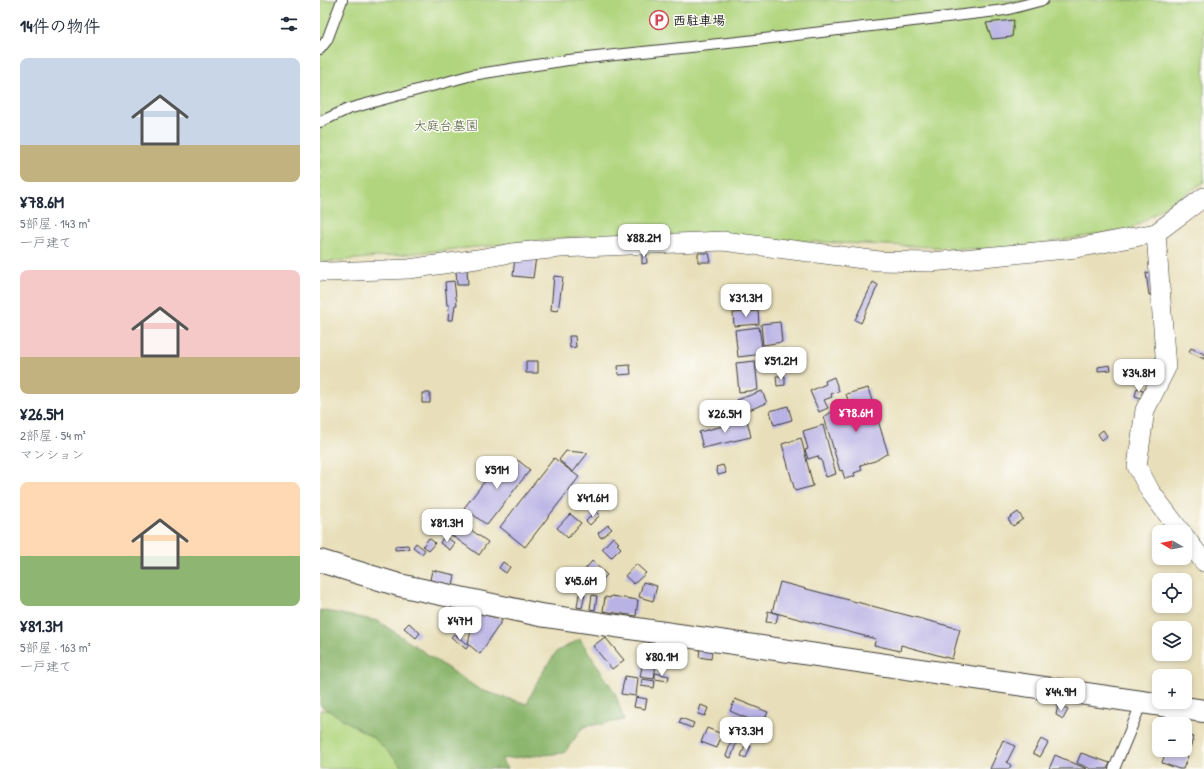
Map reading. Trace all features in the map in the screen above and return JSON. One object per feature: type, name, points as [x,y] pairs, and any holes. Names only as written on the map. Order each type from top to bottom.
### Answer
[{"type":"street","points":[[320,272],[409,269],[477,259],[512,252],[560,248],[723,241],[879,261],[931,262],[1077,248],[1156,233],[1204,197]]},
{"type":"street","points":[[1156,233],[1166,368],[1146,410],[1138,466],[1150,491],[1176,525]]},
{"type":"street","points":[[1192,546],[1204,562]]},
{"type":"street","points":[[320,561],[398,585],[540,615],[1204,711]]},
{"type":"lane","points":[[320,49],[327,40],[342,0]]},
{"type":"lane","points":[[320,122],[348,109],[472,75],[568,60],[747,41],[1004,10],[1043,0]]},
{"type":"lane","points":[[1114,769],[1142,702]]},
{"type":"green space","name":"大庭台墓園","points":[[320,0],[1204,0],[1204,182],[1131,229],[1000,250],[796,241],[588,236],[326,262],[320,261]]},
{"type":"green space","points":[[320,610],[378,621],[480,690],[527,704],[539,678],[556,652],[580,639],[615,693],[624,720],[583,727],[564,753],[501,759],[507,769],[405,769],[375,739],[320,705]]},
{"type":"green space","points":[[320,710],[356,711],[431,769],[320,769]]},
{"type":"building","points":[[1014,20],[1012,37],[992,39],[986,23]]},
{"type":"building","points":[[646,252],[647,263],[642,264],[642,253]]},
{"type":"building","points":[[698,253],[709,253],[711,262],[698,262]]},
{"type":"building","points":[[515,257],[536,257],[533,278],[513,276]]},
{"type":"building","points":[[467,269],[468,285],[457,285],[456,270]]},
{"type":"building","points":[[1152,272],[1153,294],[1149,295],[1146,273]]},
{"type":"building","points":[[554,276],[563,277],[558,311],[551,310]]},
{"type":"building","points":[[454,281],[457,305],[455,305],[453,320],[448,320],[449,305],[447,305],[445,282]]},
{"type":"building","points":[[873,282],[878,285],[861,323],[855,320]]},
{"type":"building","points":[[758,311],[759,324],[734,326],[733,313]]},
{"type":"building","points":[[780,322],[782,342],[763,345],[761,324]]},
{"type":"building","points":[[759,327],[763,354],[738,357],[735,330]]},
{"type":"building","points":[[569,336],[575,336],[576,347],[570,348]]},
{"type":"building","points":[[1191,348],[1204,354],[1204,359],[1189,352]]},
{"type":"building","points":[[780,349],[785,349],[785,371],[780,371]]},
{"type":"building","points":[[526,361],[538,361],[538,373],[526,373]]},
{"type":"building","points":[[755,361],[758,390],[739,392],[736,363]]},
{"type":"building","points":[[630,365],[631,374],[619,375],[618,366]]},
{"type":"building","points":[[1110,365],[1111,370],[1098,371],[1098,367]]},
{"type":"building","points":[[776,376],[785,376],[785,385],[777,386]]},
{"type":"building","points":[[834,377],[839,391],[831,394],[832,397],[824,400],[828,408],[819,412],[810,391],[826,384],[825,381]]},
{"type":"building","points":[[868,388],[888,453],[875,461],[860,465],[862,470],[854,473],[855,476],[845,479],[842,470],[840,471],[824,417],[849,403],[846,394]]},
{"type":"building","points":[[1137,388],[1143,390],[1141,398],[1135,396]]},
{"type":"building","points":[[762,391],[767,403],[741,413],[737,400]]},
{"type":"building","points":[[422,393],[430,393],[430,403],[422,403]]},
{"type":"building","points":[[788,406],[792,420],[774,425],[770,411]]},
{"type":"building","points":[[747,420],[751,437],[703,448],[699,432]]},
{"type":"building","points":[[823,425],[836,474],[826,477],[821,459],[819,460],[818,456],[808,459],[805,450],[808,449],[803,431]]},
{"type":"building","points":[[1103,430],[1107,436],[1102,440],[1098,434]]},
{"type":"building","points":[[801,438],[813,486],[795,491],[782,444]]},
{"type":"building","points":[[566,451],[588,453],[573,472],[559,460]]},
{"type":"building","points":[[554,458],[579,477],[525,547],[500,527]]},
{"type":"building","points":[[502,459],[519,461],[530,470],[487,525],[464,508]]},
{"type":"building","points":[[723,465],[726,473],[718,475],[716,467]]},
{"type":"building","points":[[596,511],[600,515],[590,525],[586,521]]},
{"type":"building","points":[[1018,512],[1023,519],[1013,526],[1008,519]]},
{"type":"building","points":[[570,514],[581,523],[568,538],[557,528]]},
{"type":"building","points":[[457,520],[488,542],[479,555],[447,532]]},
{"type":"building","points":[[608,525],[612,529],[601,538],[598,533]]},
{"type":"building","points":[[444,536],[455,543],[450,550],[440,543]]},
{"type":"building","points":[[613,537],[619,543],[617,544],[621,548],[611,558],[602,549]]},
{"type":"building","points":[[429,538],[435,543],[429,550],[423,546]]},
{"type":"building","points":[[416,543],[425,550],[422,554],[413,547]]},
{"type":"building","points":[[408,545],[409,549],[395,550],[395,546]]},
{"type":"building","points":[[592,561],[607,575],[604,578],[592,569],[587,575],[583,572]]},
{"type":"building","points":[[503,562],[510,567],[506,573],[499,568]]},
{"type":"building","points":[[636,564],[646,573],[634,584],[625,576]]},
{"type":"building","points":[[432,570],[455,575],[453,585],[430,580]]},
{"type":"building","points":[[643,582],[657,586],[653,601],[639,597]]},
{"type":"building","points":[[780,582],[960,629],[952,659],[901,645],[900,651],[874,645],[876,639],[772,612]]},
{"type":"building","points":[[579,594],[585,595],[582,608],[577,607]]},
{"type":"building","points":[[592,595],[597,596],[595,610],[590,609]]},
{"type":"building","points":[[611,596],[638,600],[636,616],[603,611],[605,597],[610,598]]},
{"type":"building","points":[[768,611],[778,614],[776,623],[766,622]]},
{"type":"building","points":[[475,613],[503,619],[480,654],[468,644]]},
{"type":"building","points":[[409,623],[420,633],[416,638],[404,628]]},
{"type":"building","points":[[454,634],[469,645],[466,649],[451,637]]},
{"type":"building","points":[[605,637],[624,660],[612,669],[593,646]]},
{"type":"building","points":[[649,642],[671,645],[669,659],[647,655]]},
{"type":"building","points":[[700,649],[712,651],[711,659],[699,657]]},
{"type":"building","points":[[643,661],[656,663],[654,679],[640,677]]},
{"type":"building","points":[[655,673],[669,676],[668,681],[655,679]]},
{"type":"building","points":[[625,676],[638,678],[636,696],[621,694]]},
{"type":"building","points":[[642,679],[655,681],[654,688],[641,686]]},
{"type":"building","points":[[636,697],[647,699],[645,709],[634,707]]},
{"type":"building","points":[[735,699],[768,712],[762,725],[730,711]]},
{"type":"building","points":[[701,705],[708,708],[705,716],[698,714]]},
{"type":"building","points":[[1058,705],[1068,710],[1063,719],[1056,715]]},
{"type":"building","points":[[681,718],[694,723],[692,728],[679,723]]},
{"type":"building","points":[[760,725],[770,729],[765,741],[755,737]]},
{"type":"building","points":[[707,728],[722,734],[717,748],[701,742]]},
{"type":"building","points":[[732,739],[737,741],[731,758],[726,756]]},
{"type":"building","points":[[1041,739],[1048,743],[1040,757],[1033,753]]},
{"type":"building","points":[[1003,740],[1015,746],[1007,762],[1011,765],[1009,769],[990,769]]},
{"type":"building","points":[[746,744],[751,746],[746,758],[741,756]]},
{"type":"building","points":[[1081,753],[1110,763],[1107,769],[1091,769],[1077,763]]},
{"type":"building","points":[[1055,755],[1087,769],[1049,769]]},
{"type":"building","points":[[1164,757],[1188,757],[1183,769],[1162,763]]},
{"type":"place","name":"西駐車場","points":[[659,20]]}]
